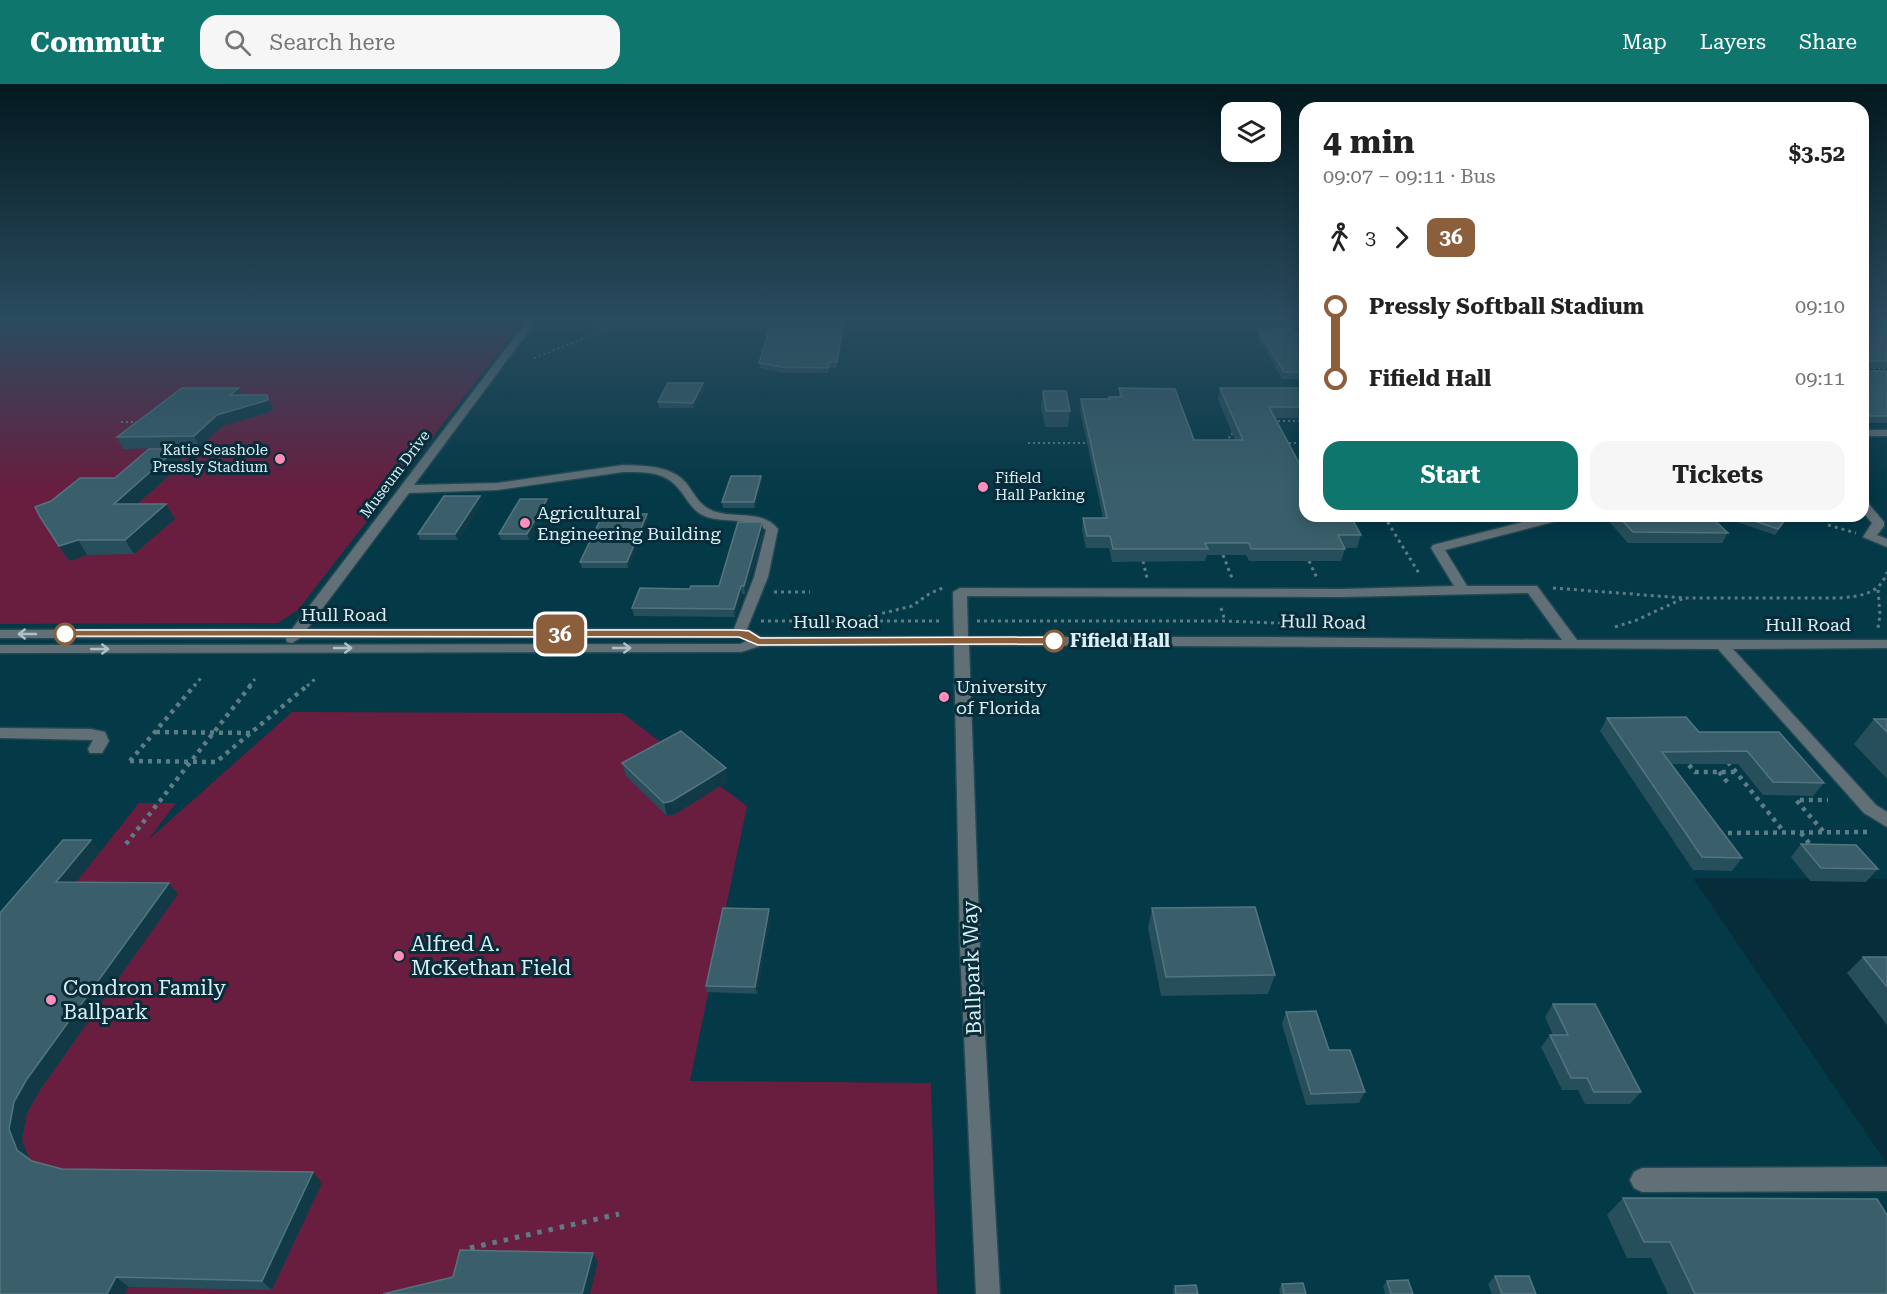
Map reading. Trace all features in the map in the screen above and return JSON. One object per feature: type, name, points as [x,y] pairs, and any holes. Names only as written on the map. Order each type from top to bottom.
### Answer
[{"type":"street","name":"Museum Drive","points":[[285,648],[489,377]]},
{"type":"street","points":[[1869,433],[1887,433]]},
{"type":"street","points":[[405,489],[510,486],[618,470],[644,470],[670,475],[681,482],[694,504],[700,509],[715,515],[758,522],[772,529],[761,577],[739,633]]},
{"type":"street","points":[[1869,512],[1878,522],[1878,526],[1869,537],[1887,543]]},
{"type":"street","points":[[1538,522],[1437,549],[1463,590],[1532,589],[1573,645]]},
{"type":"street","name":"Ballpark Way","points":[[988,1294],[970,948],[960,592],[1342,593],[1463,590]]},
{"type":"street","name":"Hull Road","points":[[0,634],[745,633],[758,642]]},
{"type":"street","name":"Hull Road","points":[[0,649],[741,648],[758,642],[961,641],[1261,641],[1573,645],[1881,644]]},
{"type":"street","points":[[1722,645],[1870,809],[1883,818]]},
{"type":"street","points":[[0,733],[91,734],[99,736],[101,741],[96,749]]},
{"type":"street","points":[[1642,1180],[1887,1179]]},
{"type":"path","points":[[1271,421],[1299,421]]},
{"type":"path","points":[[121,422],[144,422]]},
{"type":"path","points":[[1221,442],[1232,442],[1229,436],[1242,426]]},
{"type":"path","points":[[1028,443],[1093,443]]},
{"type":"path","points":[[1274,443],[1299,443]]},
{"type":"path","points":[[1388,522],[1424,581]]},
{"type":"path","points":[[1828,525],[1859,534]]},
{"type":"path","points":[[1223,555],[1234,584]]},
{"type":"path","points":[[1143,561],[1149,585]]},
{"type":"path","points":[[1310,561],[1320,584]]},
{"type":"path","points":[[1545,587],[1684,598],[1832,598],[1851,597],[1878,590],[1885,583],[1887,572]]},
{"type":"path","points":[[851,621],[912,606],[929,594],[949,586]]},
{"type":"path","points":[[1878,590],[1881,644]]},
{"type":"path","points":[[771,592],[810,592]]},
{"type":"path","points":[[1605,628],[1637,620],[1684,598]]},
{"type":"path","points":[[1221,609],[1225,621]]},
{"type":"path","points":[[759,621],[940,621]]},
{"type":"path","points":[[201,678],[130,761],[216,762],[315,679]]},
{"type":"path","points":[[126,843],[255,679]]},
{"type":"path","points":[[156,732],[251,733]]},
{"type":"path","points":[[1722,754],[1784,832]]},
{"type":"path","points":[[1689,765],[1695,771],[1736,771]]},
{"type":"path","points":[[1718,771],[1730,786]]},
{"type":"path","points":[[1823,832],[1794,798],[1828,800]]},
{"type":"path","points":[[1716,833],[1872,832],[1883,818]]},
{"type":"path","points":[[1801,832],[1814,849]]},
{"type":"path","points":[[470,1248],[619,1214]]},
{"type":"shaded area","name":"University of Florida","points":[[0,377],[1299,377],[1299,522],[1869,522],[1869,377],[1887,377],[1887,879],[1693,878],[1887,1164],[1887,1294],[0,1294]]},
{"type":"shaded area","points":[[0,377],[479,377],[298,610],[278,623],[0,624]]},
{"type":"shaded area","points":[[292,712],[622,713],[747,806],[690,1081],[931,1083],[937,1294],[0,1294],[0,938],[73,851],[100,852],[139,803],[176,803],[148,840]]},
{"type":"building","points":[[1869,377],[1887,377],[1887,416],[1869,416]]},
{"type":"building","points":[[668,383],[703,383],[693,403],[658,402]]},
{"type":"building","points":[[182,388],[239,388],[230,395],[267,395],[268,400],[217,415],[194,436],[117,437]]},
{"type":"building","points":[[1119,388],[1175,389],[1194,440],[1243,440],[1220,388],[1299,388],[1299,407],[1269,407],[1299,463],[1299,522],[1354,522],[1361,535],[1338,535],[1345,549],[1251,549],[1249,543],[1205,543],[1208,549],[1113,549],[1110,536],[1087,536],[1083,518],[1107,518],[1081,399],[1122,397]]},
{"type":"building","points":[[1043,391],[1066,391],[1070,411],[1046,411]]},
{"type":"building","points":[[149,449],[176,449],[114,504],[166,504],[125,540],[78,540],[59,546],[35,507],[51,501],[80,478],[115,478]]},
{"type":"building","points":[[731,476],[761,476],[754,502],[722,502]]},
{"type":"building","points":[[444,496],[480,496],[455,534],[418,534]]},
{"type":"building","name":"Agricultural Engineering Building","points":[[520,499],[547,499],[527,534],[499,534]]},
{"type":"building","points":[[603,514],[647,514],[627,562],[580,562]]},
{"type":"building","points":[[738,522],[762,523],[744,586],[741,586],[734,609],[632,608],[640,588],[690,589],[691,586],[719,586]]},
{"type":"building","points":[[1624,522],[1716,522],[1728,533],[1633,532]]},
{"type":"building","points":[[1758,522],[1783,522],[1778,529]]},
{"type":"building","points":[[1686,717],[1699,732],[1779,732],[1824,783],[1773,782],[1747,751],[1662,752],[1742,858],[1702,857],[1607,718]]},
{"type":"building","points":[[1874,719],[1887,719],[1887,732]]},
{"type":"building","points":[[681,731],[726,768],[672,801],[664,803],[622,763]]},
{"type":"building","points":[[63,840],[91,840],[56,882],[169,883],[27,1079],[14,1102],[9,1129],[17,1150],[32,1161],[62,1169],[313,1172],[262,1281],[116,1277],[107,1294],[0,1294],[0,913]]},
{"type":"building","points":[[1801,844],[1856,845],[1878,869],[1821,868]]},
{"type":"building","points":[[1255,907],[1275,975],[1166,977],[1152,908]]},
{"type":"building","points":[[723,908],[769,909],[755,987],[706,986]]},
{"type":"building","points":[[1863,957],[1887,957],[1887,987]]},
{"type":"building","points":[[1553,1004],[1595,1004],[1641,1092],[1594,1092],[1587,1078],[1571,1078],[1550,1035],[1568,1035]]},
{"type":"building","points":[[1316,1011],[1329,1050],[1350,1050],[1365,1092],[1311,1094],[1286,1012]]},
{"type":"building","points":[[1623,1198],[1877,1199],[1887,1215],[1887,1294],[1695,1294],[1670,1242],[1644,1242]]},
{"type":"building","points":[[460,1250],[593,1253],[582,1294],[383,1294],[453,1277]]},
{"type":"building","points":[[1495,1276],[1529,1276],[1536,1294],[1502,1294]]},
{"type":"building","points":[[1408,1280],[1413,1294],[1391,1294],[1387,1281]]},
{"type":"building","points":[[1303,1283],[1306,1294],[1284,1294],[1282,1284]]},
{"type":"building","points":[[1196,1285],[1198,1294],[1176,1294],[1175,1286]]},
{"type":"bus line","name":"36","points":[[65,634],[745,633],[758,642],[1054,641]]},
{"type":"place","name":"Katie Seashole Pressly Stadium","points":[[280,459]]},
{"type":"place","name":"Fifield Hall Parking","points":[[983,487]]},
{"type":"place","name":"Agricultural Engineering Building","points":[[525,523]]},
{"type":"place","name":"Fifield Hall","points":[[1054,641]]},
{"type":"place","name":"University of Florida","points":[[944,697]]},
{"type":"place","name":"Alfred A. McKethan Field","points":[[399,956]]},
{"type":"place","name":"Condron Family Ballpark","points":[[51,1000]]}]
